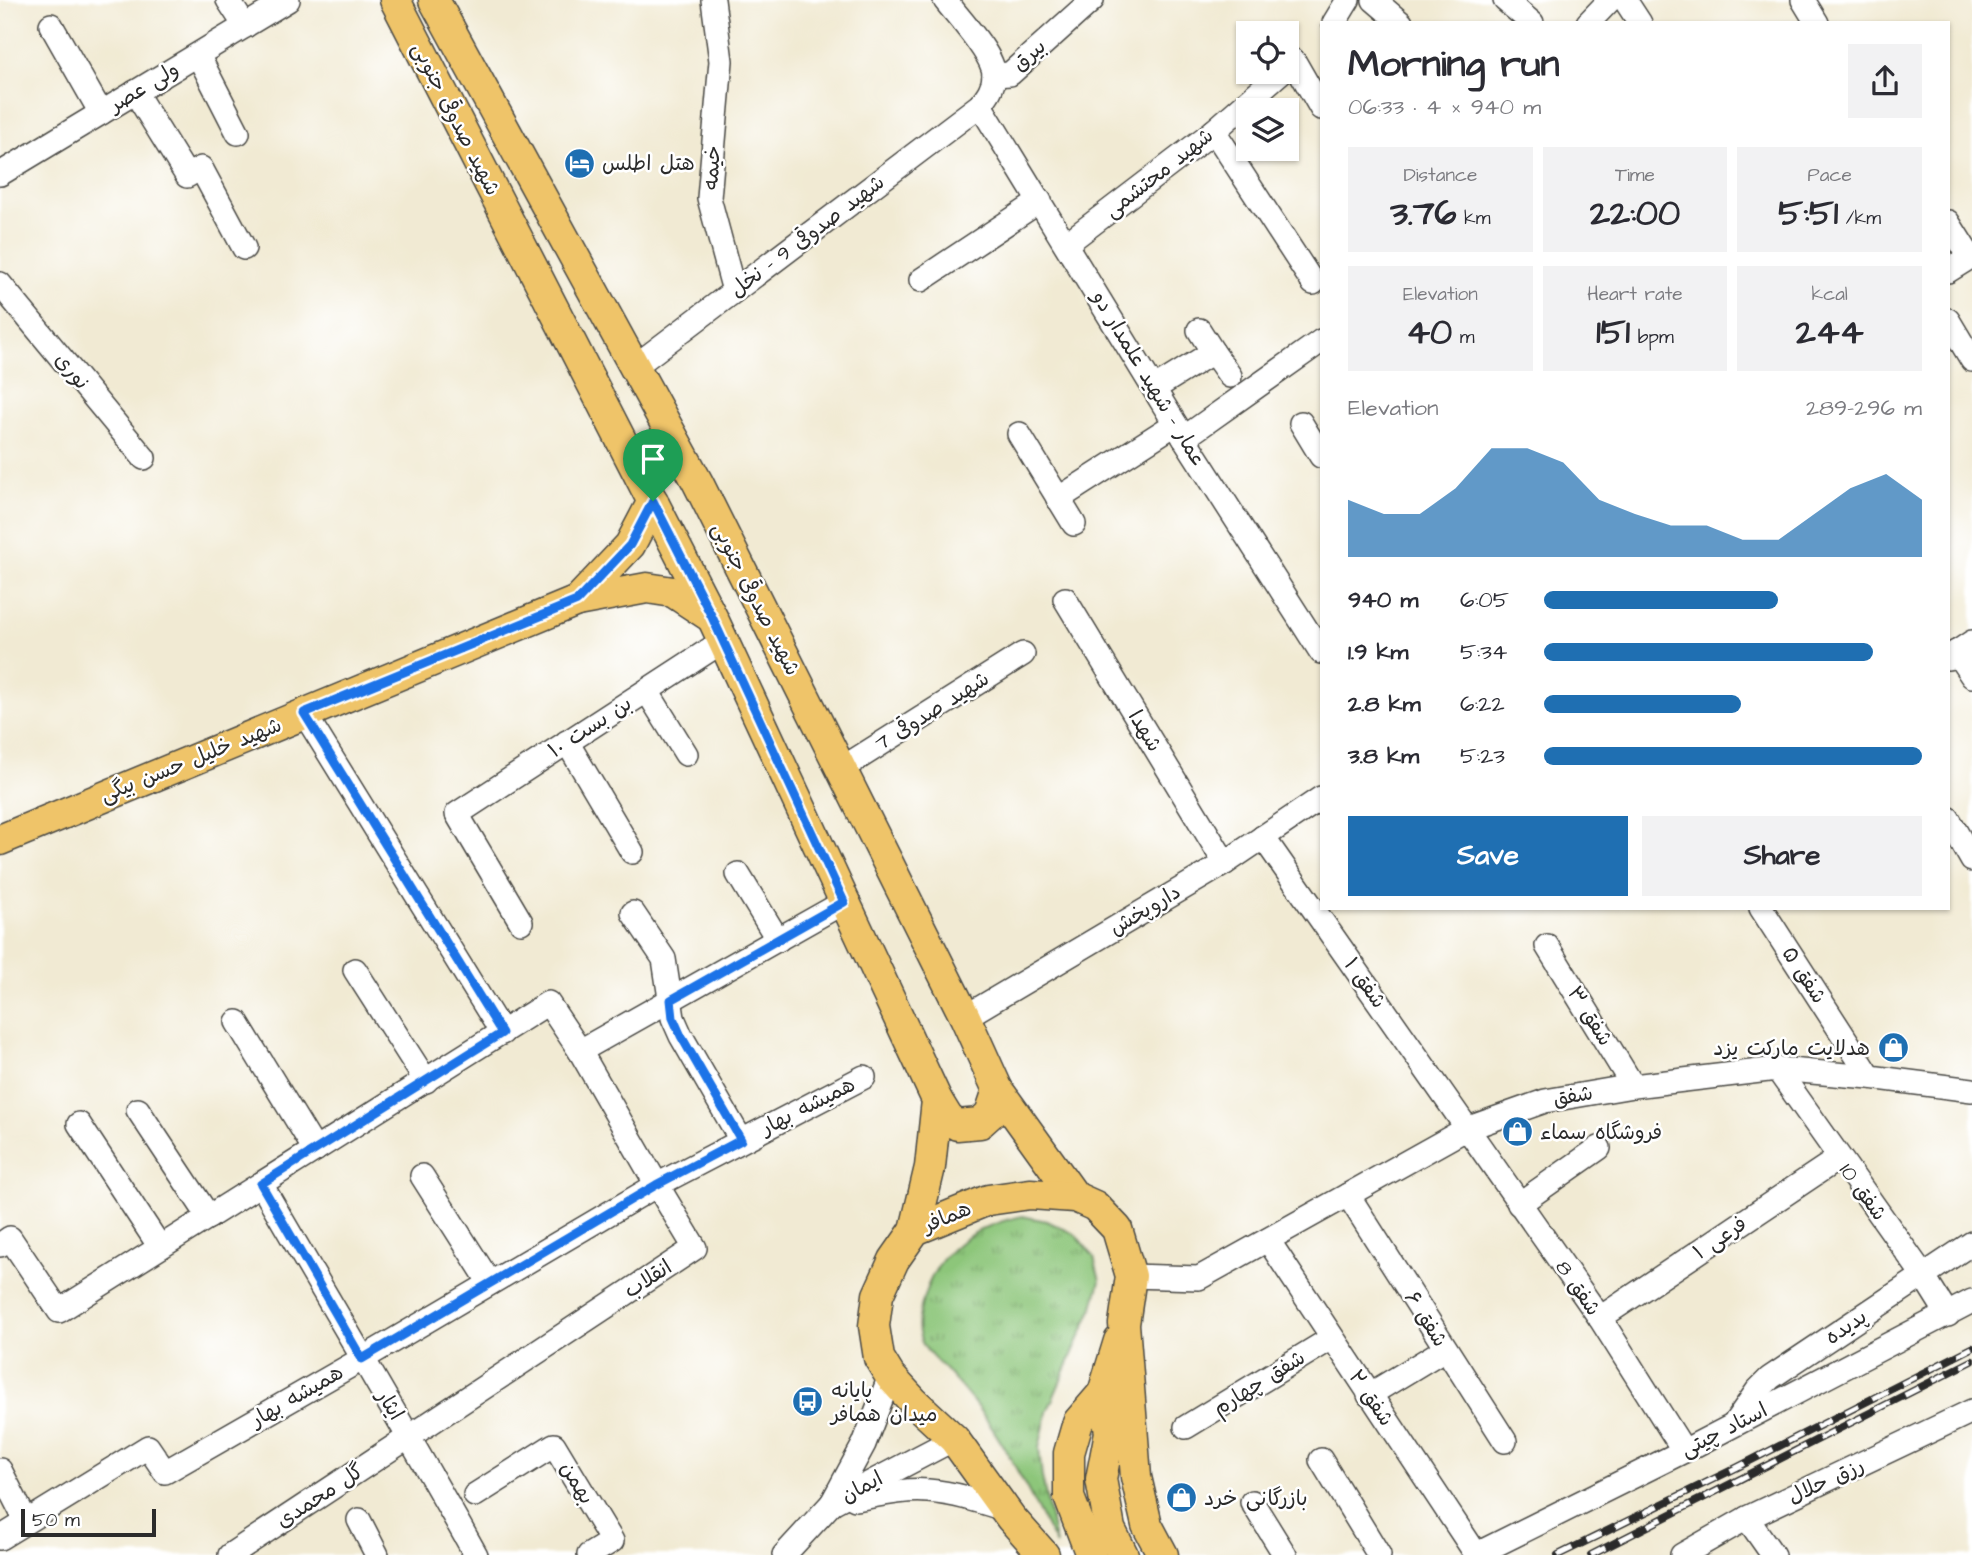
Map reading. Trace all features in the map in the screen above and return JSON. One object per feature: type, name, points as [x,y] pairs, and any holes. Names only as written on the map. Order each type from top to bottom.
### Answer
[{"type":"main road","name":"شهید صدوقی جنوبی","points":[[395,0],[717,629],[937,1100]]},
{"type":"main road","name":"شهید صدوقی جنوبی","points":[[434,0],[698,483],[965,1017],[998,1090],[1075,1197]]},
{"type":"main road","points":[[577,601],[630,545],[653,501]]},
{"type":"main road","points":[[577,601],[647,588],[673,592],[717,629]]},
{"type":"main road","name":"شهید خلیل حسن بیگی","points":[[0,840],[577,601]]},
{"type":"main road","points":[[937,1100],[948,1118],[957,1125],[980,1123],[990,1114],[998,1090]]},
{"type":"main road","points":[[915,1230],[930,1167],[937,1100]]},
{"type":"main road","name":"همافر","points":[[954,1439],[890,1376],[879,1357],[877,1347],[874,1326],[878,1295],[894,1261],[915,1230],[988,1200],[1030,1194],[1075,1197],[1095,1206],[1116,1229],[1131,1276],[1124,1324]]},
{"type":"main road","points":[[1091,1555],[1069,1497],[1069,1453],[1078,1422],[1103,1393],[1124,1324]]},
{"type":"main road","points":[[1124,1324],[1136,1476],[1147,1525],[1163,1555]]},
{"type":"main road","points":[[1103,1393],[1110,1433],[1101,1479],[1110,1529],[1123,1555]]},
{"type":"main road","points":[[954,1439],[1007,1514],[1044,1555]]},
{"type":"main road","points":[[1007,1514],[1014,1555]]},
{"type":"street","points":[[228,0],[246,26]]},
{"type":"street","name":"ولی عصر","points":[[4,164],[101,113],[288,0]]},
{"type":"street","name":"خیمه","points":[[713,0],[721,61],[709,198],[734,291]]},
{"type":"street","points":[[945,0],[991,63],[994,75],[990,92],[980,105]]},
{"type":"street","name":"بیرق","points":[[994,75],[1010,74],[1092,0]]},
{"type":"street","points":[[1335,21],[1348,0]]},
{"type":"street","points":[[1374,0],[1399,21]]},
{"type":"street","points":[[1504,0],[1530,21]]},
{"type":"street","points":[[1590,21],[1610,0]]},
{"type":"street","points":[[1625,0],[1639,21]]},
{"type":"street","points":[[1804,0],[1816,21]]},
{"type":"street","points":[[51,25],[101,113]]},
{"type":"street","points":[[198,55],[238,133]]},
{"type":"street","points":[[1299,81],[1320,107]]},
{"type":"street","name":"شهید محتشمی","points":[[1066,244],[1214,131],[1267,84]]},
{"type":"street","points":[[135,92],[187,176],[201,168],[244,248]]},
{"type":"street","name":"شهید صدوقی 9 - نخل","points":[[635,367],[980,105]]},
{"type":"street","name":"عمار - شهید علمدار دو","points":[[980,105],[1180,431],[1320,650]]},
{"type":"street","points":[[1214,131],[1313,283]]},
{"type":"street","points":[[921,280],[1040,201]]},
{"type":"street","points":[[1950,225],[1971,257],[1950,270]]},
{"type":"street","name":"نوری","points":[[0,284],[144,457]]},
{"type":"street","points":[[1950,323],[1972,360]]},
{"type":"street","points":[[1199,330],[1230,376]]},
{"type":"street","points":[[1058,499],[1180,431],[1320,342]]},
{"type":"street","points":[[1155,388],[1213,352]]},
{"type":"street","points":[[1301,423],[1320,454]]},
{"type":"street","points":[[1019,435],[1074,524]]},
{"type":"street","name":"شهدا","points":[[1065,599],[1226,863]]},
{"type":"street","name":"بن بست ۱۰","points":[[521,922],[457,814],[647,691],[717,629]]},
{"type":"street","points":[[1959,651],[1972,676]]},
{"type":"street","name":"شهید صدوقی 7","points":[[841,769],[1023,654]]},
{"type":"street","points":[[647,691],[686,754]]},
{"type":"street","points":[[3,1236],[59,1311],[502,1033],[304,713]]},
{"type":"street","points":[[567,742],[632,852]]},
{"type":"street","name":"داروپخش","points":[[965,1017],[1226,863],[1320,799]]},
{"type":"street","points":[[1950,822],[1972,860]]},
{"type":"street","name":"شفق ۱","points":[[1263,837],[1466,1129]]},
{"type":"street","points":[[738,874],[778,940]]},
{"type":"street","points":[[580,1051],[844,902]]},
{"type":"street","name":"شفق ۵","points":[[1762,910],[1870,1077]]},
{"type":"street","points":[[633,913],[664,959],[673,1018],[681,1036],[741,1140]]},
{"type":"street","name":"شفق ۳","points":[[1547,946],[1633,1086]]},
{"type":"street","points":[[355,970],[426,1080]]},
{"type":"street","name":"انقلاب","points":[[410,1436],[695,1248],[580,1051],[548,1003],[502,1033]]},
{"type":"street","points":[[237,1022],[315,1150]]},
{"type":"street","name":"شفق","points":[[1131,1276],[1199,1278],[1466,1129],[1545,1101],[1633,1086],[1777,1069],[1972,1090]]},
{"type":"street","name":"شفق 10","points":[[1777,1069],[1923,1275],[1948,1315]]},
{"type":"street","name":"همیشه بهار","points":[[0,1538],[148,1447],[165,1472],[656,1185],[864,1077]]},
{"type":"street","points":[[138,1110],[209,1217]]},
{"type":"street","points":[[79,1125],[160,1247]]},
{"type":"street","name":"شفق 8","points":[[1466,1129],[1600,1318],[1685,1451]]},
{"type":"street","points":[[1519,1204],[1599,1148]]},
{"type":"street","name":"فرعی ۱","points":[[1600,1318],[1839,1158]]},
{"type":"street","points":[[422,1176],[490,1283]]},
{"type":"street","name":"ایثار","points":[[261,1184],[362,1359],[410,1436],[476,1555]]},
{"type":"street","name":"شفق ۶","points":[[1348,1195],[1505,1441]]},
{"type":"street","name":"شفق ۲","points":[[1268,1240],[1475,1555]]},
{"type":"street","name":"پدیده","points":[[1732,1426],[1757,1391],[1770,1378],[1972,1243]]},
{"type":"street","name":"استاد چیتی","points":[[1475,1555],[1685,1451],[1972,1301]]},
{"type":"street","name":"شفق چهارم","points":[[1186,1427],[1332,1338]]},
{"type":"street","points":[[1368,1395],[1445,1349]]},
{"type":"street","points":[[832,1503],[864,1444],[890,1376]]},
{"type":"street","name":"رزق حلال","points":[[1682,1555],[1747,1518],[1972,1411]]},
{"type":"street","name":"گل محمدی","points":[[230,1555],[410,1436]]},
{"type":"street","name":"ایمان","points":[[784,1555],[832,1503],[954,1439]]},
{"type":"street","name":"بهمن","points":[[475,1495],[554,1445],[612,1541],[589,1555]]},
{"type":"street","points":[[1321,1460],[1379,1555]]},
{"type":"street","points":[[0,1470],[26,1521]]},
{"type":"street","points":[[832,1503],[884,1494],[927,1491],[971,1498],[1007,1514]]},
{"type":"street","points":[[1252,1502],[1285,1555]]},
{"type":"street","points":[[1747,1518],[1773,1555]]},
{"type":"street","points":[[359,1520],[377,1555]]},
{"type":"green space","points":[[1022,1216],[1047,1221],[1075,1234],[1094,1257],[1100,1281],[1093,1307],[1047,1412],[1039,1448],[1056,1545],[1001,1442],[972,1400],[932,1357],[920,1337],[918,1328],[929,1282],[948,1254],[973,1234]]},
{"type":"railway","points":[[1558,1555],[1972,1348]]},
{"type":"railway","points":[[1591,1555],[1972,1361]]},
{"type":"place","name":"هتل اطلس","points":[[579,163]]},
{"type":"place","name":"هدلایت مارکت یزد","points":[[1893,1048]]},
{"type":"place","name":"فروشگاه سماء","points":[[1517,1132]]},
{"type":"place","name":"پایانه میدان همافر","points":[[808,1402]]},
{"type":"place","name":"بازرگانی خرد","points":[[1181,1498]]},
{"type":"route","points":[[653,501],[712,617],[844,902],[671,1000],[673,1018],[681,1036],[741,1140],[656,1185],[362,1359],[261,1184],[502,1033],[304,713],[577,601],[630,545],[653,501]]}]
